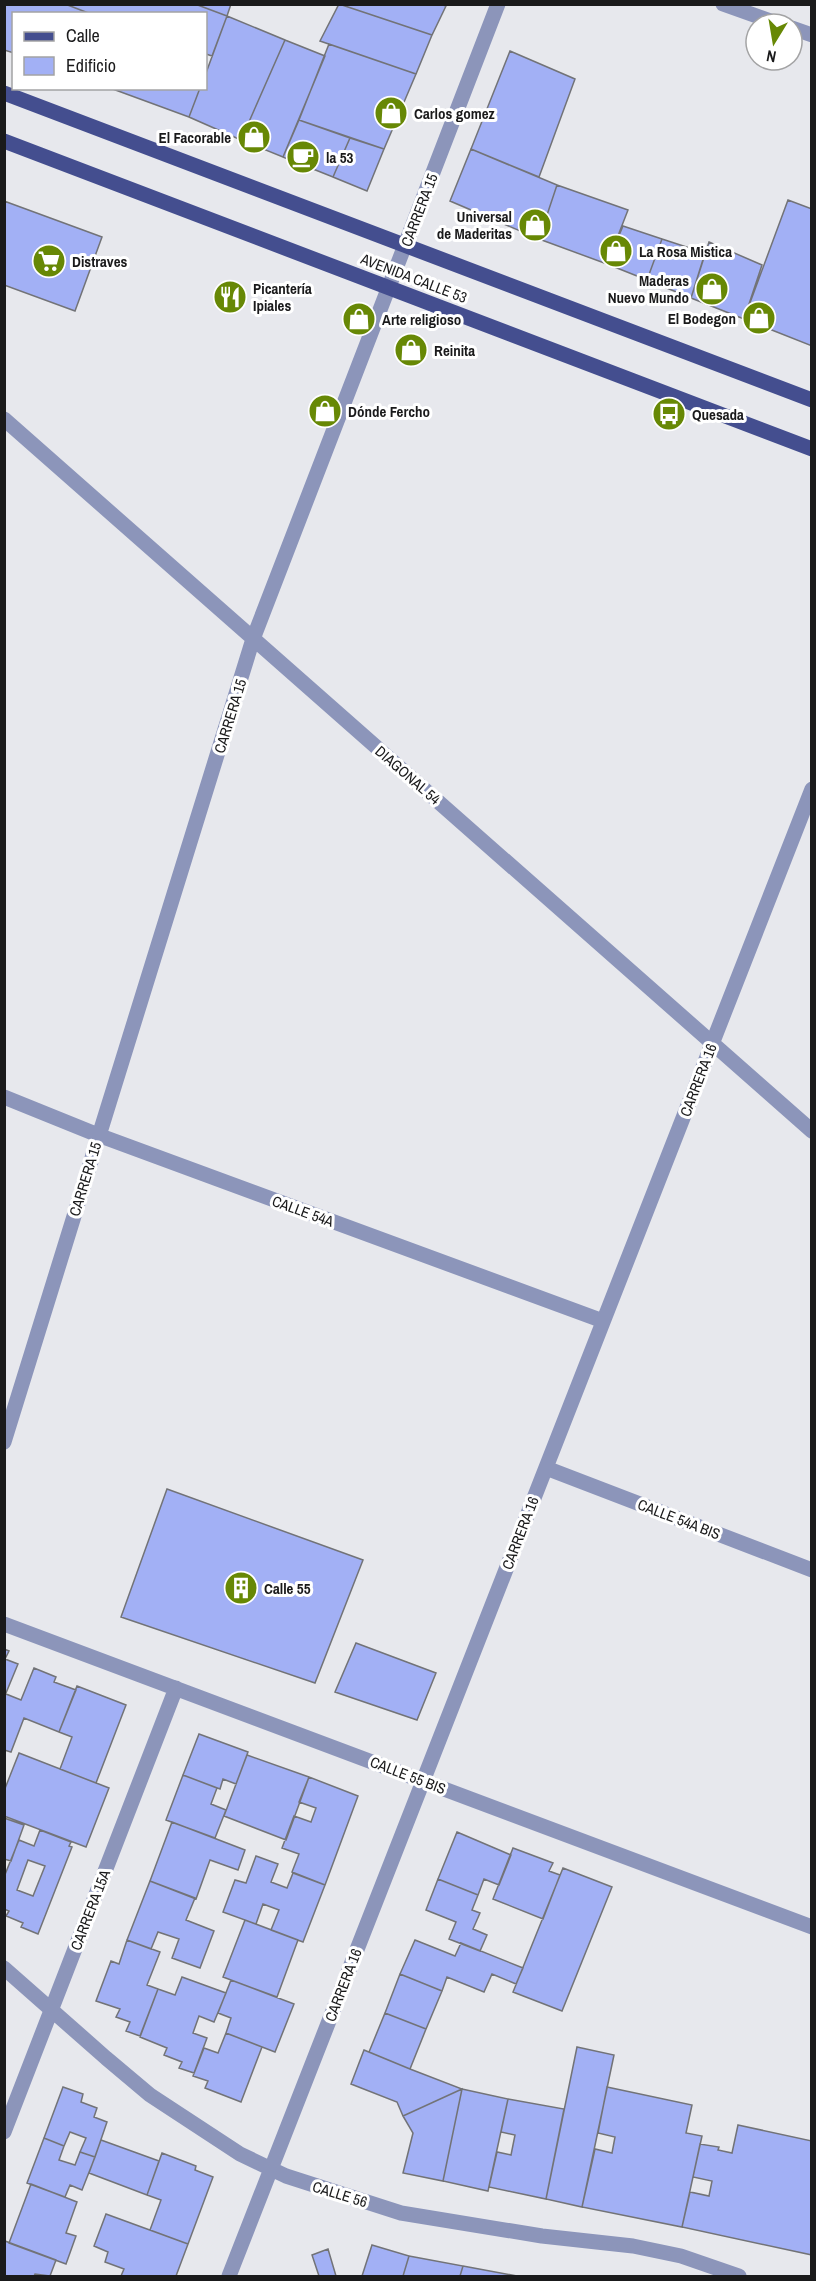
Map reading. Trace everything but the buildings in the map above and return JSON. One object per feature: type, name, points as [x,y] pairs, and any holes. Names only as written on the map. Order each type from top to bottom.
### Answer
[{"type":"main road","name":"AVENIDA CALLE 53","points":[[4,93],[812,400]]},
{"type":"main road","name":"AVENIDA CALLE 53","points":[[4,141],[812,449]]},
{"type":"street","name":"CARRERA 15","points":[[4,1442],[254,639],[498,4]]},
{"type":"street","points":[[723,4],[745,12]]},
{"type":"street","name":"DIAGONAL 54","points":[[4,419],[812,1131]]},
{"type":"street","name":"CARRERA 16","points":[[229,2277],[812,789]]},
{"type":"street","name":"CALLE 54A","points":[[4,1097],[98,1135],[603,1322]]},
{"type":"street","name":"CALLE 54A BIS","points":[[546,1468],[812,1570]]},
{"type":"street","name":"CALLE 55 BIS","points":[[4,1624],[812,1927]]},
{"type":"street","name":"CARRERA 15A","points":[[4,2132],[176,1688]]},
{"type":"street","name":"CALLE 56","points":[[4,1968],[150,2095],[240,2154],[271,2170],[401,2213],[681,2256],[739,2277]]},
{"type":"place","name":"Carlos gomez","points":[[391,113]]},
{"type":"place","name":"El Facorable","points":[[254,137]]},
{"type":"place","name":"la 53","points":[[303,157]]},
{"type":"place","name":"Universal de Maderitas","points":[[535,225]]},
{"type":"place","name":"La Rosa Mistica","points":[[616,251]]},
{"type":"place","name":"Distraves","points":[[49,261]]},
{"type":"place","name":"Maderas Nuevo Mundo","points":[[712,289]]},
{"type":"place","name":"Picantería Ipiales","points":[[230,297]]},
{"type":"place","name":"El Bodegon","points":[[759,318]]},
{"type":"place","name":"Arte religioso","points":[[359,319]]},
{"type":"place","name":"Reinita","points":[[411,350]]},
{"type":"place","name":"Dónde Fercho","points":[[325,411]]},
{"type":"place","name":"Quesada","points":[[669,414]]},
{"type":"place","name":"Calle 55","points":[[241,1588]]}]
